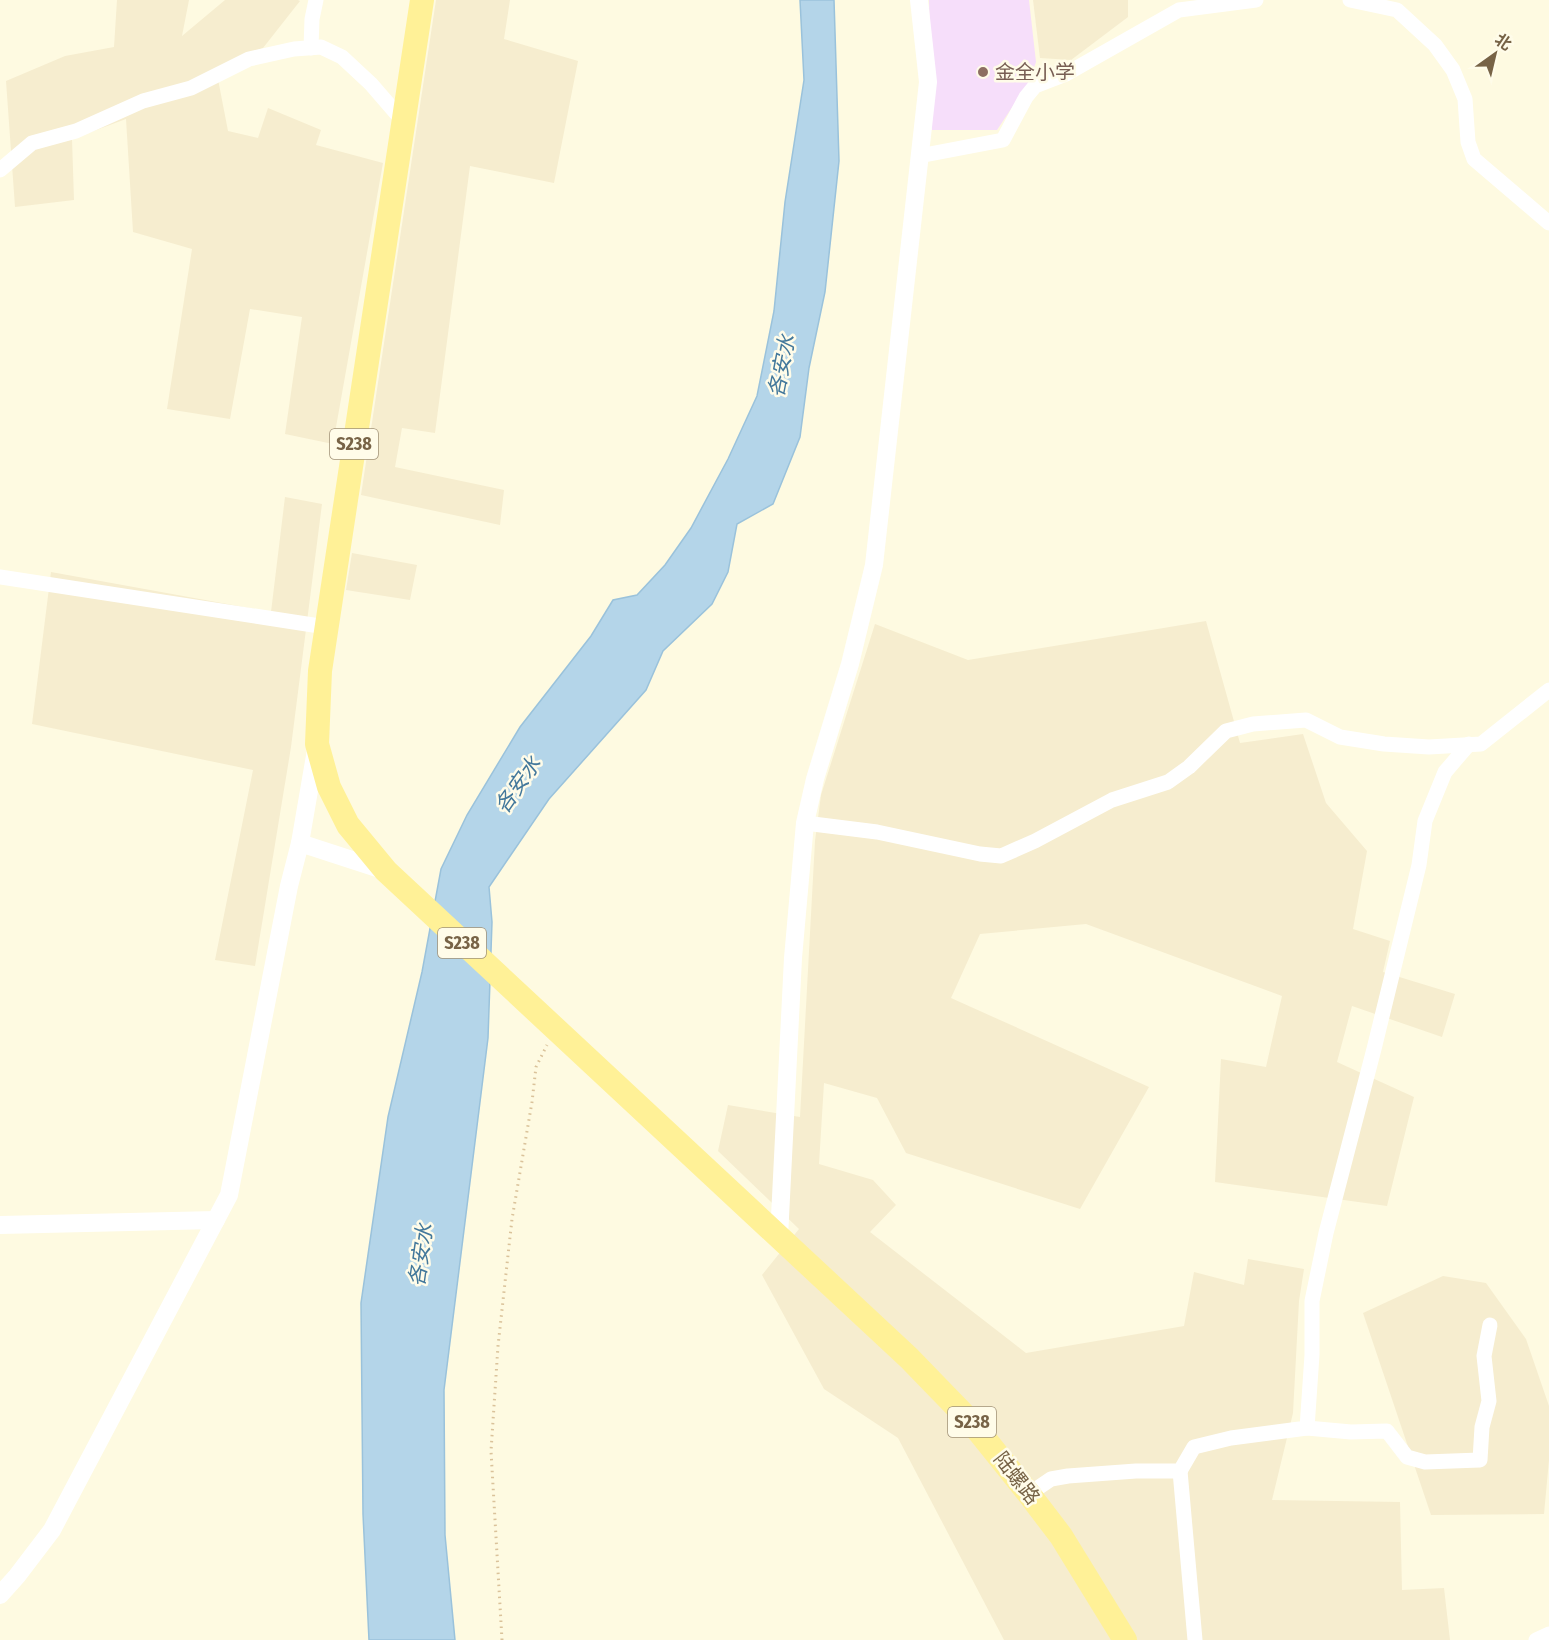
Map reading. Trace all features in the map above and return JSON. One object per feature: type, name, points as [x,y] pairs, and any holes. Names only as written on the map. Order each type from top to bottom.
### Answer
[{"type":"main road","name":"S238","points":[[422,0],[320,671],[317,744],[329,787],[348,825],[386,871],[779,1238]]},
{"type":"main road","name":"陆螺路","points":[[779,1238],[909,1358],[972,1423],[1061,1536],[1125,1640]]},
{"type":"street","points":[[310,48],[316,0]]},
{"type":"street","points":[[779,1238],[793,958],[805,823],[814,779],[850,664],[874,565],[928,82],[919,0]]},
{"type":"street","points":[[919,156],[1003,140],[1026,97],[1035,86],[1066,74],[1179,10],[1256,0]]},
{"type":"street","points":[[1350,0],[1397,10],[1435,45],[1454,70],[1465,99],[1468,142],[1474,159],[1549,223]]},
{"type":"street","points":[[0,170],[32,143],[76,131],[143,101],[191,88],[249,59],[294,48],[321,47],[342,57],[371,84],[403,121]]},
{"type":"street","points":[[0,577],[326,627]]},
{"type":"street","points":[[805,823],[877,832],[980,854],[1001,856],[1035,841],[1112,800],[1168,782],[1189,767],[1226,731],[1253,724],[1306,720],[1340,737],[1384,744],[1429,747],[1481,744],[1549,690]]},
{"type":"street","points":[[0,1595],[52,1530],[229,1195],[300,843],[317,744]]},
{"type":"street","points":[[1307,1428],[1312,1355],[1312,1301],[1326,1233],[1419,865],[1425,821],[1445,772],[1469,744]]},
{"type":"street","points":[[300,843],[386,871]]},
{"type":"street","points":[[0,1225],[216,1220]]},
{"type":"street","points":[[1195,1640],[1180,1471],[1194,1447],[1231,1438],[1307,1428],[1351,1432],[1388,1431],[1407,1457],[1425,1462],[1480,1460],[1482,1427],[1489,1401],[1484,1356],[1490,1325]]},
{"type":"street","points":[[1029,1494],[1051,1479],[1068,1476],[1136,1471],[1180,1471]]},
{"type":"street","points":[[1536,1640],[1549,1634]]},
{"type":"path","points":[[502,1640],[491,1451],[498,1346],[512,1219],[536,1067],[544,1048],[558,1033]]},
{"type":"shaded area","points":[[117,0],[189,0],[182,36],[225,0],[300,1],[263,48],[216,69],[228,131],[258,138],[268,108],[321,130],[316,145],[383,163],[333,444],[285,434],[302,317],[250,309],[230,419],[167,409],[192,249],[133,232],[126,119],[72,139],[74,200],[15,207],[6,81],[65,56],[114,47]]},
{"type":"shaded area","points":[[436,0],[510,0],[504,39],[578,61],[554,183],[470,166],[435,433],[402,428],[395,467],[504,490],[500,525],[361,495]]},
{"type":"shaded area","name":"金全小学","points":[[929,0],[1029,0],[1036,62],[1029,82],[997,130],[932,130]]},
{"type":"shaded area","points":[[1033,0],[1128,0],[1128,17],[1071,60],[1040,58]]},
{"type":"shaded area","points":[[285,497],[322,504],[291,747],[255,966],[215,960],[253,770],[32,724],[51,572],[271,612]]},
{"type":"shaded area","points":[[352,553],[417,565],[410,600],[346,590]]},
{"type":"shaded area","points":[[1206,621],[1240,743],[1303,734],[1326,803],[1367,851],[1353,929],[1390,941],[1383,972],[1455,994],[1442,1037],[1352,1006],[1337,1062],[1414,1097],[1387,1206],[1215,1182],[1221,1059],[1266,1067],[1282,996],[1086,924],[980,934],[951,998],[1149,1087],[1080,1209],[906,1153],[877,1098],[824,1083],[819,1164],[873,1180],[896,1205],[870,1232],[1026,1353],[1184,1326],[1194,1272],[1244,1285],[1248,1259],[1304,1269],[1299,1301],[1293,1413],[1272,1500],[1400,1502],[1402,1590],[1444,1588],[1450,1640],[1004,1640],[898,1438],[824,1389],[762,1275],[799,1229],[718,1151],[728,1105],[800,1117],[815,841],[821,795],[875,624],[968,660]]},
{"type":"shaded area","points":[[1443,1276],[1486,1283],[1526,1339],[1549,1406],[1549,1460],[1544,1514],[1431,1515],[1363,1313]]},
{"type":"water","name":"各安水","points":[[800,0],[834,0],[839,161],[825,292],[809,368],[800,437],[773,504],[737,524],[728,572],[712,604],[663,651],[646,690],[549,799],[489,887],[492,922],[488,1038],[444,1390],[445,1535],[455,1640],[369,1640],[363,1514],[361,1303],[388,1117],[422,972],[441,869],[467,815],[520,727],[591,636],[613,600],[637,595],[665,565],[691,528],[728,459],[757,396],[774,311],[785,202],[804,80]]},
{"type":"place","name":"金全小学","points":[[983,72]]}]
